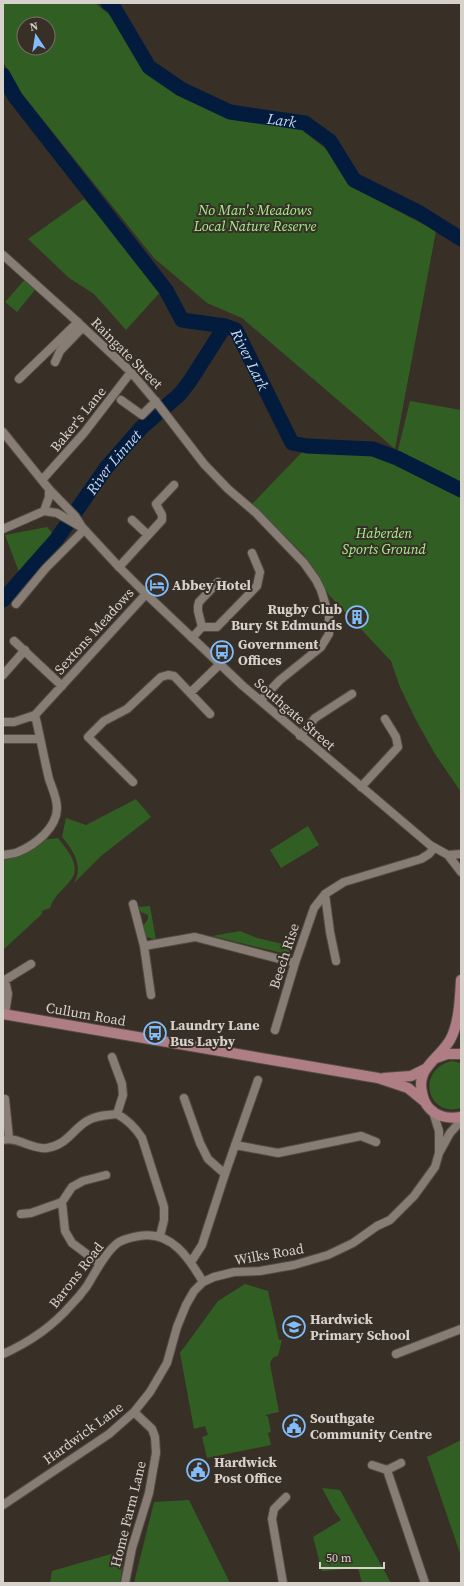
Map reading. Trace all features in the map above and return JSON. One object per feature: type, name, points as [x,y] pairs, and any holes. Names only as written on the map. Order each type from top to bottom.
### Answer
[{"type":"main road","points":[[424,1101],[420,1085],[425,1069],[450,1040],[457,1016],[461,980]]},
{"type":"main road","name":"Cullum Road","points":[[4,1014],[378,1078],[408,1088],[424,1101],[433,1112]]},
{"type":"main road","points":[[457,1016],[461,1030]]},
{"type":"main road","points":[[434,1059],[447,1054],[461,1054]]},
{"type":"main road","name":"Cullum Road","points":[[378,1078],[411,1076],[425,1069]]},
{"type":"main road","points":[[433,1112],[443,1117],[461,1117]]},
{"type":"street","name":"Raingate Street","points":[[3,255],[81,324],[131,372],[157,402],[204,464],[228,489],[294,550],[322,590],[329,616],[329,634],[321,647],[280,680],[260,700]]},
{"type":"street","points":[[55,362],[60,351],[81,324]]},
{"type":"street","points":[[19,379],[81,324]]},
{"type":"street","name":"Baker's Lane","points":[[42,480],[84,433],[131,372]]},
{"type":"street","points":[[121,400],[142,416],[157,402]]},
{"type":"street","name":"Southgate Street","points":[[3,432],[71,516],[119,567],[192,638],[300,736],[434,848],[448,855]]},
{"type":"street","points":[[119,567],[162,520],[162,516],[156,504],[174,485]]},
{"type":"street","points":[[44,511],[49,497],[49,489]]},
{"type":"street","points":[[3,530],[44,511],[71,516]]},
{"type":"street","points":[[132,520],[148,535]]},
{"type":"street","points":[[16,604],[46,568],[83,529]]},
{"type":"street","points":[[192,638],[202,627],[217,627],[257,586],[260,572],[252,553]]},
{"type":"street","points":[[202,627],[198,611],[199,602],[218,582]]},
{"type":"street","name":"Sextons Meadows","points":[[3,722],[14,722],[35,715],[146,594]]},
{"type":"street","name":"Sextons Meadows","points":[[14,641],[62,686]]},
{"type":"street","points":[[3,675],[25,650]]},
{"type":"street","points":[[190,693],[220,664]]},
{"type":"street","points":[[133,782],[88,737],[104,721],[127,710],[164,675],[174,676],[210,714]]},
{"type":"street","points":[[300,736],[315,718],[352,694]]},
{"type":"street","points":[[3,855],[18,852],[43,836],[52,826],[56,817],[57,807],[55,796],[35,715]]},
{"type":"street","points":[[361,787],[398,748],[396,737],[385,719]]},
{"type":"street","points":[[5,739],[40,739]]},
{"type":"street","name":"Beech Rise","points":[[275,1030],[295,963],[314,908],[325,894],[344,882],[421,859],[434,848]]},
{"type":"street","points":[[448,855],[461,854]]},
{"type":"street","points":[[448,855],[461,872]]},
{"type":"street","points":[[325,894],[330,932],[336,961]]},
{"type":"street","points":[[133,904],[144,946],[151,995]]},
{"type":"street","points":[[144,946],[195,937],[295,963]]},
{"type":"street","points":[[4,1014],[8,994],[5,980],[31,964]]},
{"type":"street","points":[[112,1057],[122,1084],[123,1095],[117,1114]]},
{"type":"street","points":[[191,1262],[202,1245],[258,1080]]},
{"type":"street","points":[[184,1098],[200,1143],[208,1160],[225,1174]]},
{"type":"street","points":[[5,1099],[6,1139],[34,1147],[47,1148],[62,1143],[87,1121],[102,1115],[117,1114],[126,1119],[137,1130],[142,1138],[164,1207],[164,1220],[160,1236],[170,1242],[191,1262],[203,1282]]},
{"type":"street","name":"Wilks Road","points":[[433,1112],[439,1131],[439,1153]]},
{"type":"street","name":"Wilks Road","points":[[203,1282],[214,1277],[234,1272],[260,1271],[294,1265],[328,1254],[353,1243],[377,1226],[390,1220],[414,1196],[435,1167],[439,1153],[450,1133],[461,1120]]},
{"type":"street","points":[[235,1145],[278,1154],[361,1136],[376,1142]]},
{"type":"street","points":[[21,1214],[31,1213],[62,1202],[72,1187],[83,1181],[106,1175]]},
{"type":"street","points":[[62,1202],[65,1231],[72,1243],[100,1264]]},
{"type":"street","name":"Barons Road","points":[[3,1354],[26,1343],[56,1321],[87,1286],[100,1264],[119,1243],[134,1237],[149,1234],[160,1236]]},
{"type":"street","name":"Hardwick Lane","points":[[3,1505],[109,1434],[134,1412],[150,1392],[167,1363],[177,1327],[186,1305],[194,1291],[203,1282]]},
{"type":"street","points":[[396,1354],[461,1329]]},
{"type":"street","name":"Home Farm Lane","points":[[125,1583],[132,1548],[149,1493],[156,1453],[155,1437],[152,1429],[134,1412]]},
{"type":"street","points":[[372,1465],[387,1470],[401,1463]]},
{"type":"street","points":[[387,1470],[425,1583]]},
{"type":"street","points":[[283,1583],[272,1519],[274,1509],[286,1498]]},
{"type":"green space","name":"No Man's Meadows Local Nature Reserve","points":[[3,3],[95,3],[116,20],[133,50],[158,82],[228,116],[297,126],[326,149],[350,186],[436,231],[395,449],[242,318],[207,303],[154,258],[23,95],[3,62]]},
{"type":"green space","points":[[84,199],[164,288],[126,330],[94,294],[69,278],[28,239]]},
{"type":"green space","points":[[28,276],[38,286],[17,312],[5,302]]},
{"type":"green space","points":[[410,401],[461,410],[461,487],[397,454]]},
{"type":"green space","name":"Haberden Sports Ground","points":[[307,447],[374,453],[461,492],[461,792],[435,754],[416,720],[400,687],[391,661],[329,595],[304,555],[252,504]]},
{"type":"green space","points":[[47,527],[56,537],[21,577],[5,535]]},
{"type":"green space","points":[[136,799],[151,817],[101,856],[74,883],[78,870],[76,858],[62,837],[66,818],[86,825]]},
{"type":"green space","points":[[308,826],[319,845],[281,868],[270,850]]},
{"type":"green space","points":[[58,838],[73,860],[75,870],[74,875],[54,899],[50,908],[42,911],[42,914],[3,950],[3,860],[6,860],[42,840]]},
{"type":"green space","points":[[150,906],[156,940],[144,936],[143,926],[148,919],[148,915],[141,912],[138,907]]},
{"type":"green space","points":[[240,931],[257,938],[291,946],[290,955],[212,936]]},
{"type":"green space","points":[[451,1061],[461,1063],[461,1108],[450,1109],[440,1106],[434,1100],[430,1092],[430,1083],[433,1074],[440,1066]]},
{"type":"green space","points":[[245,1284],[268,1291],[279,1340],[282,1340],[278,1356],[272,1358],[270,1364],[279,1412],[265,1415],[268,1417],[271,1432],[268,1433],[271,1445],[207,1458],[202,1437],[208,1435],[205,1426],[194,1429],[180,1353],[218,1301]]},
{"type":"green space","points":[[461,1440],[461,1556],[427,1457]]},
{"type":"green space","points":[[322,1488],[340,1490],[391,1583],[362,1583],[358,1568],[322,1571],[313,1537],[341,1520]]},
{"type":"green space","points":[[189,1500],[230,1583],[134,1583],[154,1502]]},
{"type":"green space","points":[[125,1550],[120,1583],[50,1583],[52,1571]]},
{"type":"waterway","name":"Lark","points":[[108,3],[113,6],[149,67],[181,89],[230,112],[305,123],[330,141],[354,180],[420,213],[461,239]]},
{"type":"waterway","name":"River Lark","points":[[3,75],[15,97],[166,290],[182,320],[225,326],[236,330],[292,443],[307,446],[373,449],[397,458],[461,490]]},
{"type":"waterway","name":"River Linnet","points":[[3,600],[56,540],[106,468],[141,428],[180,394],[225,326]]},
{"type":"place","name":"Abbey Hotel","points":[[157,585]]},
{"type":"place","name":"Rugby Club Bury St Edmunds","points":[[357,617]]},
{"type":"place","name":"Government Offices","points":[[222,652]]},
{"type":"place","name":"Laundry Lane Bus Layby","points":[[155,1033]]},
{"type":"place","name":"Hardwick Primary School","points":[[294,1327]]},
{"type":"place","name":"Southgate Community Centre","points":[[294,1426]]},
{"type":"place","name":"Hardwick Post Office","points":[[198,1470]]}]
